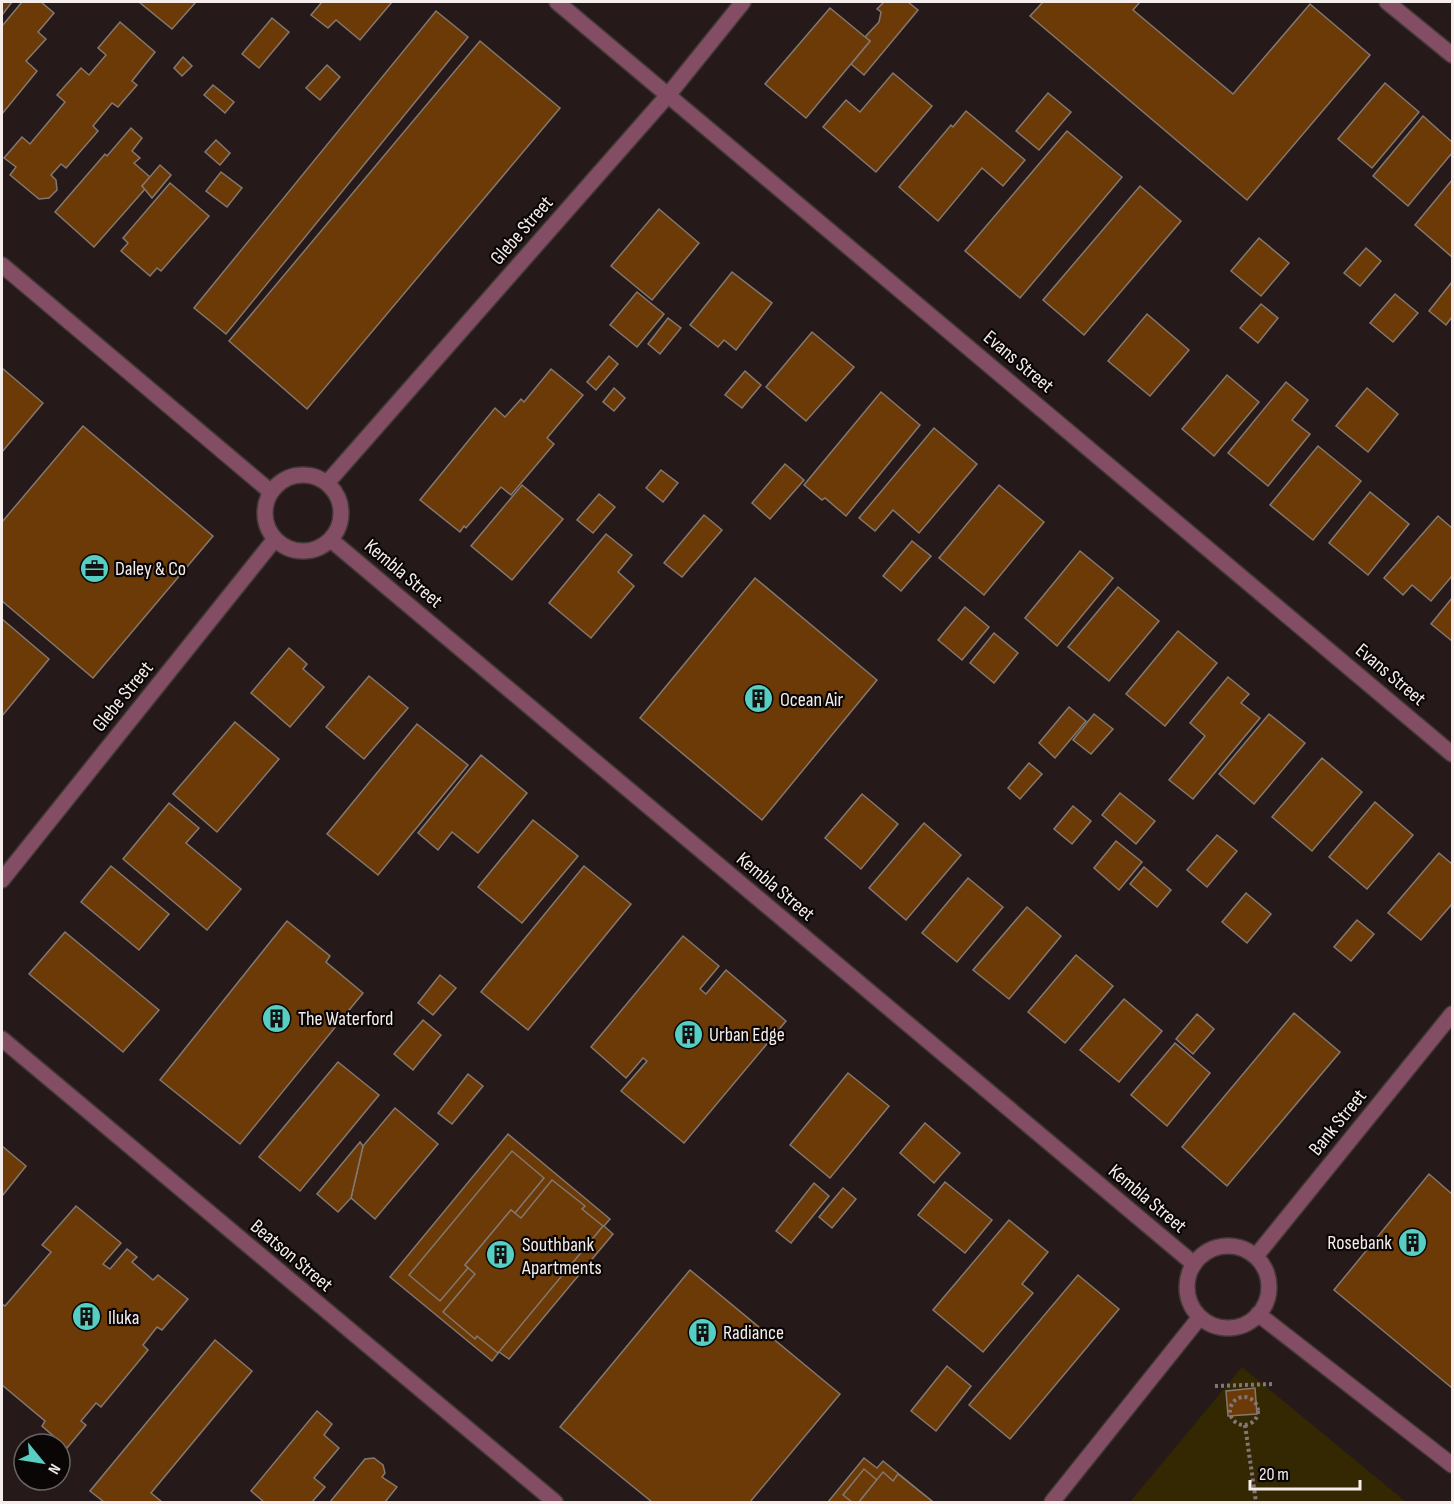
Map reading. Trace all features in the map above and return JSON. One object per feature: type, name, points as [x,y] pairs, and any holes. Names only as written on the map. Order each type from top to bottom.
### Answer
[{"type":"street","name":"Evans Street","points":[[557,2],[1452,754]]},
{"type":"street","name":"Glebe Street","points":[[327,483],[669,94],[743,2]]},
{"type":"street","points":[[1387,2],[1452,55]]},
{"type":"street","points":[[2,265],[271,492]]},
{"type":"street","points":[[304,475],[316,477],[327,483],[335,492],[342,517],[331,540],[315,549],[296,551],[285,548],[267,529],[266,504],[271,492],[279,483],[291,477],[304,475]]},
{"type":"street","name":"Glebe Street","points":[[2,880],[275,539]]},
{"type":"street","name":"Kembla Street","points":[[331,540],[1194,1264]]},
{"type":"street","name":"Bank Street","points":[[1256,1256],[1452,1014]]},
{"type":"street","name":"Beatson Street","points":[[2,1039],[555,1503]]},
{"type":"street","points":[[1223,1246],[1234,1246],[1256,1256],[1268,1278],[1267,1297],[1258,1314],[1248,1322],[1236,1327],[1224,1328],[1200,1317],[1193,1308],[1187,1286],[1194,1264],[1202,1255],[1223,1246]]},
{"type":"street","points":[[1258,1314],[1452,1465]]},
{"type":"street","points":[[1052,1503],[1200,1317]]},
{"type":"path","points":[[1215,1386],[1273,1384]]},
{"type":"path","points":[[1242,1385],[1242,1396]]},
{"type":"path","points":[[1242,1396],[1255,1401],[1258,1408],[1256,1420],[1245,1425],[1238,1424],[1229,1412],[1235,1399],[1242,1396]]},
{"type":"path","points":[[1245,1425],[1256,1503]]},
{"type":"shaded area","points":[[1242,1367],[1406,1502],[1130,1502]]},
{"type":"building","points":[[2,2],[12,2],[2,15]]},
{"type":"building","points":[[22,2],[41,2],[54,13],[38,32],[46,39],[26,61],[37,71],[2,114],[2,26]]},
{"type":"building","points":[[139,2],[196,2],[172,29]]},
{"type":"building","points":[[322,2],[392,2],[360,40],[336,20],[328,28],[311,15]]},
{"type":"building","points":[[884,2],[908,2],[918,10],[864,75],[851,64],[870,41],[865,37],[879,22],[881,12],[877,9]]},
{"type":"building","points":[[1043,2],[1140,2],[1133,10],[1233,94],[1310,4],[1370,55],[1247,200],[1030,16]]},
{"type":"building","points":[[830,8],[870,41],[806,118],[765,84]]},
{"type":"building","points":[[436,11],[468,37],[226,334],[194,308]]},
{"type":"building","points":[[272,18],[289,32],[259,68],[242,54]]},
{"type":"building","points":[[120,22],[155,52],[132,81],[137,85],[118,107],[112,103],[93,126],[98,131],[66,168],[61,164],[51,175],[56,180],[57,190],[49,198],[39,199],[10,175],[16,167],[4,158],[22,137],[30,144],[65,102],[57,95],[81,68],[89,75],[106,55],[98,48]]},
{"type":"building","points":[[480,41],[560,108],[307,409],[229,341]]},
{"type":"building","points":[[183,57],[192,66],[182,76],[174,68]]},
{"type":"building","points":[[327,65],[340,77],[320,100],[306,88]]},
{"type":"building","points":[[893,73],[932,106],[876,172],[823,127],[846,100],[860,112]]},
{"type":"building","points":[[1385,83],[1419,112],[1372,168],[1338,139]]},
{"type":"building","points":[[213,85],[234,102],[225,113],[204,95]]},
{"type":"building","points":[[1048,93],[1071,112],[1039,150],[1016,131]]},
{"type":"building","points":[[966,111],[1025,160],[1003,186],[982,168],[938,221],[899,187],[951,125],[953,127]]},
{"type":"building","points":[[1423,116],[1452,142],[1452,153],[1408,206],[1373,176]]},
{"type":"building","points":[[131,128],[142,138],[132,151],[140,158],[134,163],[150,177],[142,186],[145,189],[94,247],[55,212],[105,154],[107,156]]},
{"type":"building","points":[[1067,131],[1122,177],[1020,298],[965,251]]},
{"type":"building","points":[[216,140],[230,153],[220,165],[205,152]]},
{"type":"building","points":[[160,165],[171,175],[152,198],[142,186]]},
{"type":"building","points":[[221,172],[242,188],[227,207],[206,191]]},
{"type":"building","points":[[1452,180],[1452,257],[1415,225]]},
{"type":"building","points":[[170,183],[209,216],[161,271],[157,268],[150,276],[121,251],[128,243],[123,238]]},
{"type":"building","points":[[1140,186],[1181,221],[1084,335],[1043,300]]},
{"type":"building","points":[[659,209],[699,243],[652,300],[611,266]]},
{"type":"building","points":[[1259,238],[1289,263],[1261,296],[1231,271]]},
{"type":"building","points":[[1366,248],[1381,261],[1360,286],[1344,273]]},
{"type":"building","points":[[732,272],[772,303],[736,350],[724,340],[718,347],[690,325]]},
{"type":"building","points":[[1452,282],[1452,317],[1446,325],[1429,311]]},
{"type":"building","points":[[637,292],[664,314],[637,347],[610,325]]},
{"type":"building","points":[[1395,294],[1418,313],[1393,342],[1370,323]]},
{"type":"building","points":[[1261,304],[1278,318],[1258,343],[1240,328]]},
{"type":"building","points":[[1147,314],[1189,350],[1150,396],[1108,361]]},
{"type":"building","points":[[668,318],[681,328],[660,354],[648,344]]},
{"type":"building","points":[[812,332],[854,367],[806,421],[766,387]]},
{"type":"building","points":[[609,356],[618,364],[596,390],[587,382]]},
{"type":"building","points":[[2,368],[43,403],[2,452]]},
{"type":"building","points":[[551,369],[583,395],[547,438],[554,444],[511,495],[501,487],[460,532],[420,500],[495,408],[505,417],[521,399],[524,402]]},
{"type":"building","points":[[745,371],[761,385],[742,408],[725,395]]},
{"type":"building","points":[[1227,375],[1259,402],[1214,456],[1182,429]]},
{"type":"building","points":[[1286,382],[1308,400],[1292,420],[1310,434],[1268,486],[1228,453]]},
{"type":"building","points":[[614,388],[625,398],[614,411],[603,402]]},
{"type":"building","points":[[1367,388],[1398,414],[1368,452],[1336,426]]},
{"type":"building","points":[[881,392],[920,425],[846,516],[825,498],[822,500],[804,485]]},
{"type":"building","name":"Daley & Co","points":[[83,426],[213,536],[93,678],[2,601],[2,522]]},
{"type":"building","points":[[934,428],[977,464],[919,533],[893,510],[875,531],[859,518]]},
{"type":"building","points":[[1318,446],[1361,481],[1313,540],[1270,505]]},
{"type":"building","points":[[785,464],[804,480],[770,519],[752,503]]},
{"type":"building","points":[[661,470],[678,483],[663,502],[646,488]]},
{"type":"building","points":[[522,485],[563,519],[512,580],[471,546]]},
{"type":"building","points":[[999,485],[1044,522],[984,595],[939,558]]},
{"type":"building","points":[[1370,492],[1409,524],[1368,575],[1329,543]]},
{"type":"building","points":[[599,494],[615,507],[593,533],[577,520]]},
{"type":"building","points":[[704,515],[722,530],[682,577],[664,563]]},
{"type":"building","points":[[1438,516],[1452,528],[1452,576],[1431,601],[1412,585],[1403,595],[1384,578]]},
{"type":"building","points":[[606,534],[632,555],[618,572],[634,586],[591,638],[549,603]]},
{"type":"building","points":[[912,541],[931,556],[901,591],[883,576]]},
{"type":"building","points":[[1080,551],[1113,578],[1057,646],[1025,618]]},
{"type":"building","name":"Ocean Air","points":[[755,578],[877,680],[762,820],[640,718]]},
{"type":"building","points":[[1118,587],[1159,621],[1109,681],[1068,647]]},
{"type":"building","points":[[1452,598],[1452,641],[1431,624]]},
{"type":"building","points":[[965,607],[989,627],[962,660],[938,640]]},
{"type":"building","points":[[2,619],[49,659],[2,716]]},
{"type":"building","points":[[1178,631],[1217,663],[1165,726],[1126,694]]},
{"type":"building","points":[[994,633],[1018,653],[994,683],[970,663]]},
{"type":"building","points":[[289,648],[307,664],[303,669],[324,687],[290,727],[251,693]]},
{"type":"building","points":[[369,676],[408,708],[364,759],[326,727]]},
{"type":"building","points":[[1228,677],[1249,694],[1241,703],[1260,718],[1193,799],[1169,780],[1205,736],[1190,723]]},
{"type":"building","points":[[1069,707],[1086,721],[1055,758],[1039,743]]},
{"type":"building","points":[[1094,714],[1113,729],[1091,754],[1073,740]]},
{"type":"building","points":[[1269,714],[1305,743],[1254,804],[1219,774]]},
{"type":"building","points":[[235,722],[279,759],[217,832],[173,794]]},
{"type":"building","points":[[417,724],[468,765],[378,875],[327,834]]},
{"type":"building","points":[[481,755],[527,793],[478,853],[452,832],[438,850],[418,833]]},
{"type":"building","points":[[1322,758],[1362,792],[1312,851],[1272,817]]},
{"type":"building","points":[[1029,763],[1042,774],[1020,799],[1008,788]]},
{"type":"building","points":[[1120,793],[1155,821],[1136,844],[1102,815]]},
{"type":"building","points":[[862,794],[898,824],[861,869],[825,838]]},
{"type":"building","points":[[1375,802],[1413,835],[1367,889],[1329,857]]},
{"type":"building","points":[[169,803],[199,828],[186,843],[241,889],[207,930],[123,859]]},
{"type":"building","points":[[1073,806],[1091,821],[1072,844],[1054,829]]},
{"type":"building","points":[[533,820],[578,856],[522,923],[478,887]]},
{"type":"building","points":[[924,823],[961,855],[906,920],[869,888]]},
{"type":"building","points":[[1217,835],[1237,851],[1207,887],[1187,870]]},
{"type":"building","points":[[1116,841],[1142,862],[1119,890],[1094,868]]},
{"type":"building","points":[[1439,853],[1452,864],[1452,904],[1421,940],[1388,913]]},
{"type":"building","points":[[111,866],[169,914],[139,950],[81,902]]},
{"type":"building","points":[[584,866],[631,904],[528,1030],[481,992]]},
{"type":"building","points":[[1144,867],[1171,890],[1157,907],[1130,884]]},
{"type":"building","points":[[968,878],[1003,907],[957,962],[922,933]]},
{"type":"building","points":[[1246,893],[1271,914],[1247,943],[1222,922]]},
{"type":"building","points":[[1027,907],[1061,936],[1009,999],[973,970]]},
{"type":"building","points":[[1357,920],[1374,934],[1351,961],[1334,947]]},
{"type":"building","name":"The Waterford","points":[[287,921],[330,956],[326,962],[363,993],[240,1144],[160,1080]]},
{"type":"building","points":[[65,932],[159,1010],[123,1052],[29,974]]},
{"type":"building","name":"Urban Edge","points":[[683,936],[719,966],[700,989],[706,994],[726,970],[786,1021],[684,1143],[621,1091],[647,1061],[643,1058],[626,1078],[591,1047]]},
{"type":"building","points":[[1076,955],[1113,986],[1065,1043],[1028,1012]]},
{"type":"building","points":[[440,975],[456,988],[433,1015],[418,1003]]},
{"type":"building","points":[[1124,999],[1162,1031],[1119,1082],[1080,1050]]},
{"type":"building","points":[[1294,1013],[1340,1052],[1227,1186],[1182,1147]]},
{"type":"building","points":[[1197,1014],[1214,1029],[1193,1054],[1176,1039]]},
{"type":"building","points":[[423,1020],[441,1035],[413,1070],[394,1054]]},
{"type":"building","points":[[1175,1043],[1210,1073],[1167,1126],[1131,1095]]},
{"type":"building","points":[[338,1062],[379,1095],[300,1191],[259,1157]]},
{"type":"building","points":[[848,1073],[889,1106],[830,1178],[790,1145]]},
{"type":"building","points":[[468,1074],[483,1086],[452,1124],[438,1113]]},
{"type":"building","points":[[395,1108],[438,1144],[375,1219],[351,1198],[363,1146]]},
{"type":"building","points":[[925,1123],[960,1153],[934,1183],[900,1153]]},
{"type":"building","name":"Southbank Apartments","points":[[508,1134],[610,1219],[604,1226],[613,1234],[509,1359],[499,1352],[492,1361],[390,1277]]},
{"type":"building","points":[[360,1142],[363,1146],[351,1198],[338,1212],[317,1194]]},
{"type":"building","points":[[2,1146],[26,1166],[2,1196]]},
{"type":"building","points":[[512,1151],[544,1178],[515,1213],[511,1210],[465,1265],[468,1268],[440,1301],[409,1275]]},
{"type":"building","name":"Rosebank","points":[[1429,1174],[1452,1194],[1452,1388],[1334,1290]]},
{"type":"building","points":[[552,1180],[585,1206],[582,1209],[603,1226],[498,1353],[477,1336],[475,1339],[443,1312],[475,1274],[465,1265],[511,1210],[521,1218]]},
{"type":"building","points":[[945,1182],[992,1220],[965,1253],[918,1215]]},
{"type":"building","points":[[814,1183],[829,1196],[791,1243],[776,1231]]},
{"type":"building","points":[[843,1188],[856,1199],[832,1228],[819,1217]]},
{"type":"building","name":"Iluka","points":[[76,1206],[121,1243],[103,1264],[110,1269],[127,1249],[137,1257],[132,1262],[153,1280],[158,1275],[188,1299],[162,1330],[157,1327],[143,1345],[148,1350],[101,1407],[96,1403],[81,1421],[86,1425],[72,1442],[72,1432],[49,1432],[42,1426],[45,1421],[2,1385],[2,1304],[5,1306],[51,1252],[42,1245]]},
{"type":"building","points":[[1009,1220],[1048,1252],[1022,1284],[1033,1293],[983,1352],[933,1310]]},
{"type":"building","name":"Radiance","points":[[690,1270],[840,1394],[750,1502],[652,1502],[560,1427]]},
{"type":"building","points":[[1078,1275],[1119,1309],[1010,1439],[969,1405]]},
{"type":"building","points":[[215,1340],[252,1371],[151,1493],[162,1502],[104,1502],[90,1491]]},
{"type":"building","points":[[947,1366],[971,1386],[936,1431],[911,1411]]},
{"type":"building","points":[[1255,1388],[1257,1414],[1228,1416],[1226,1391]]},
{"type":"building","points":[[317,1411],[332,1424],[324,1435],[339,1448],[314,1478],[325,1487],[312,1502],[264,1502],[251,1491]]},
{"type":"building","points":[[374,1458],[383,1465],[385,1473],[382,1477],[397,1487],[385,1502],[330,1502],[365,1459]]},
{"type":"building","points":[[864,1458],[877,1468],[883,1461],[933,1502],[828,1502]]},
{"type":"building","points":[[864,1469],[877,1480],[859,1502],[852,1502],[843,1495]]},
{"type":"building","points":[[883,1472],[893,1481],[898,1474],[933,1502],[859,1502]]},
{"type":"place","name":"Daley & Co","points":[[94,568]]},
{"type":"place","name":"Ocean Air","points":[[759,699]]},
{"type":"place","name":"The Waterford","points":[[277,1018]]},
{"type":"place","name":"Urban Edge","points":[[688,1034]]},
{"type":"place","name":"Rosebank","points":[[1413,1242]]},
{"type":"place","name":"Southbank Apartments","points":[[501,1255]]},
{"type":"place","name":"Iluka","points":[[87,1317]]},
{"type":"place","name":"Radiance","points":[[702,1332]]}]
